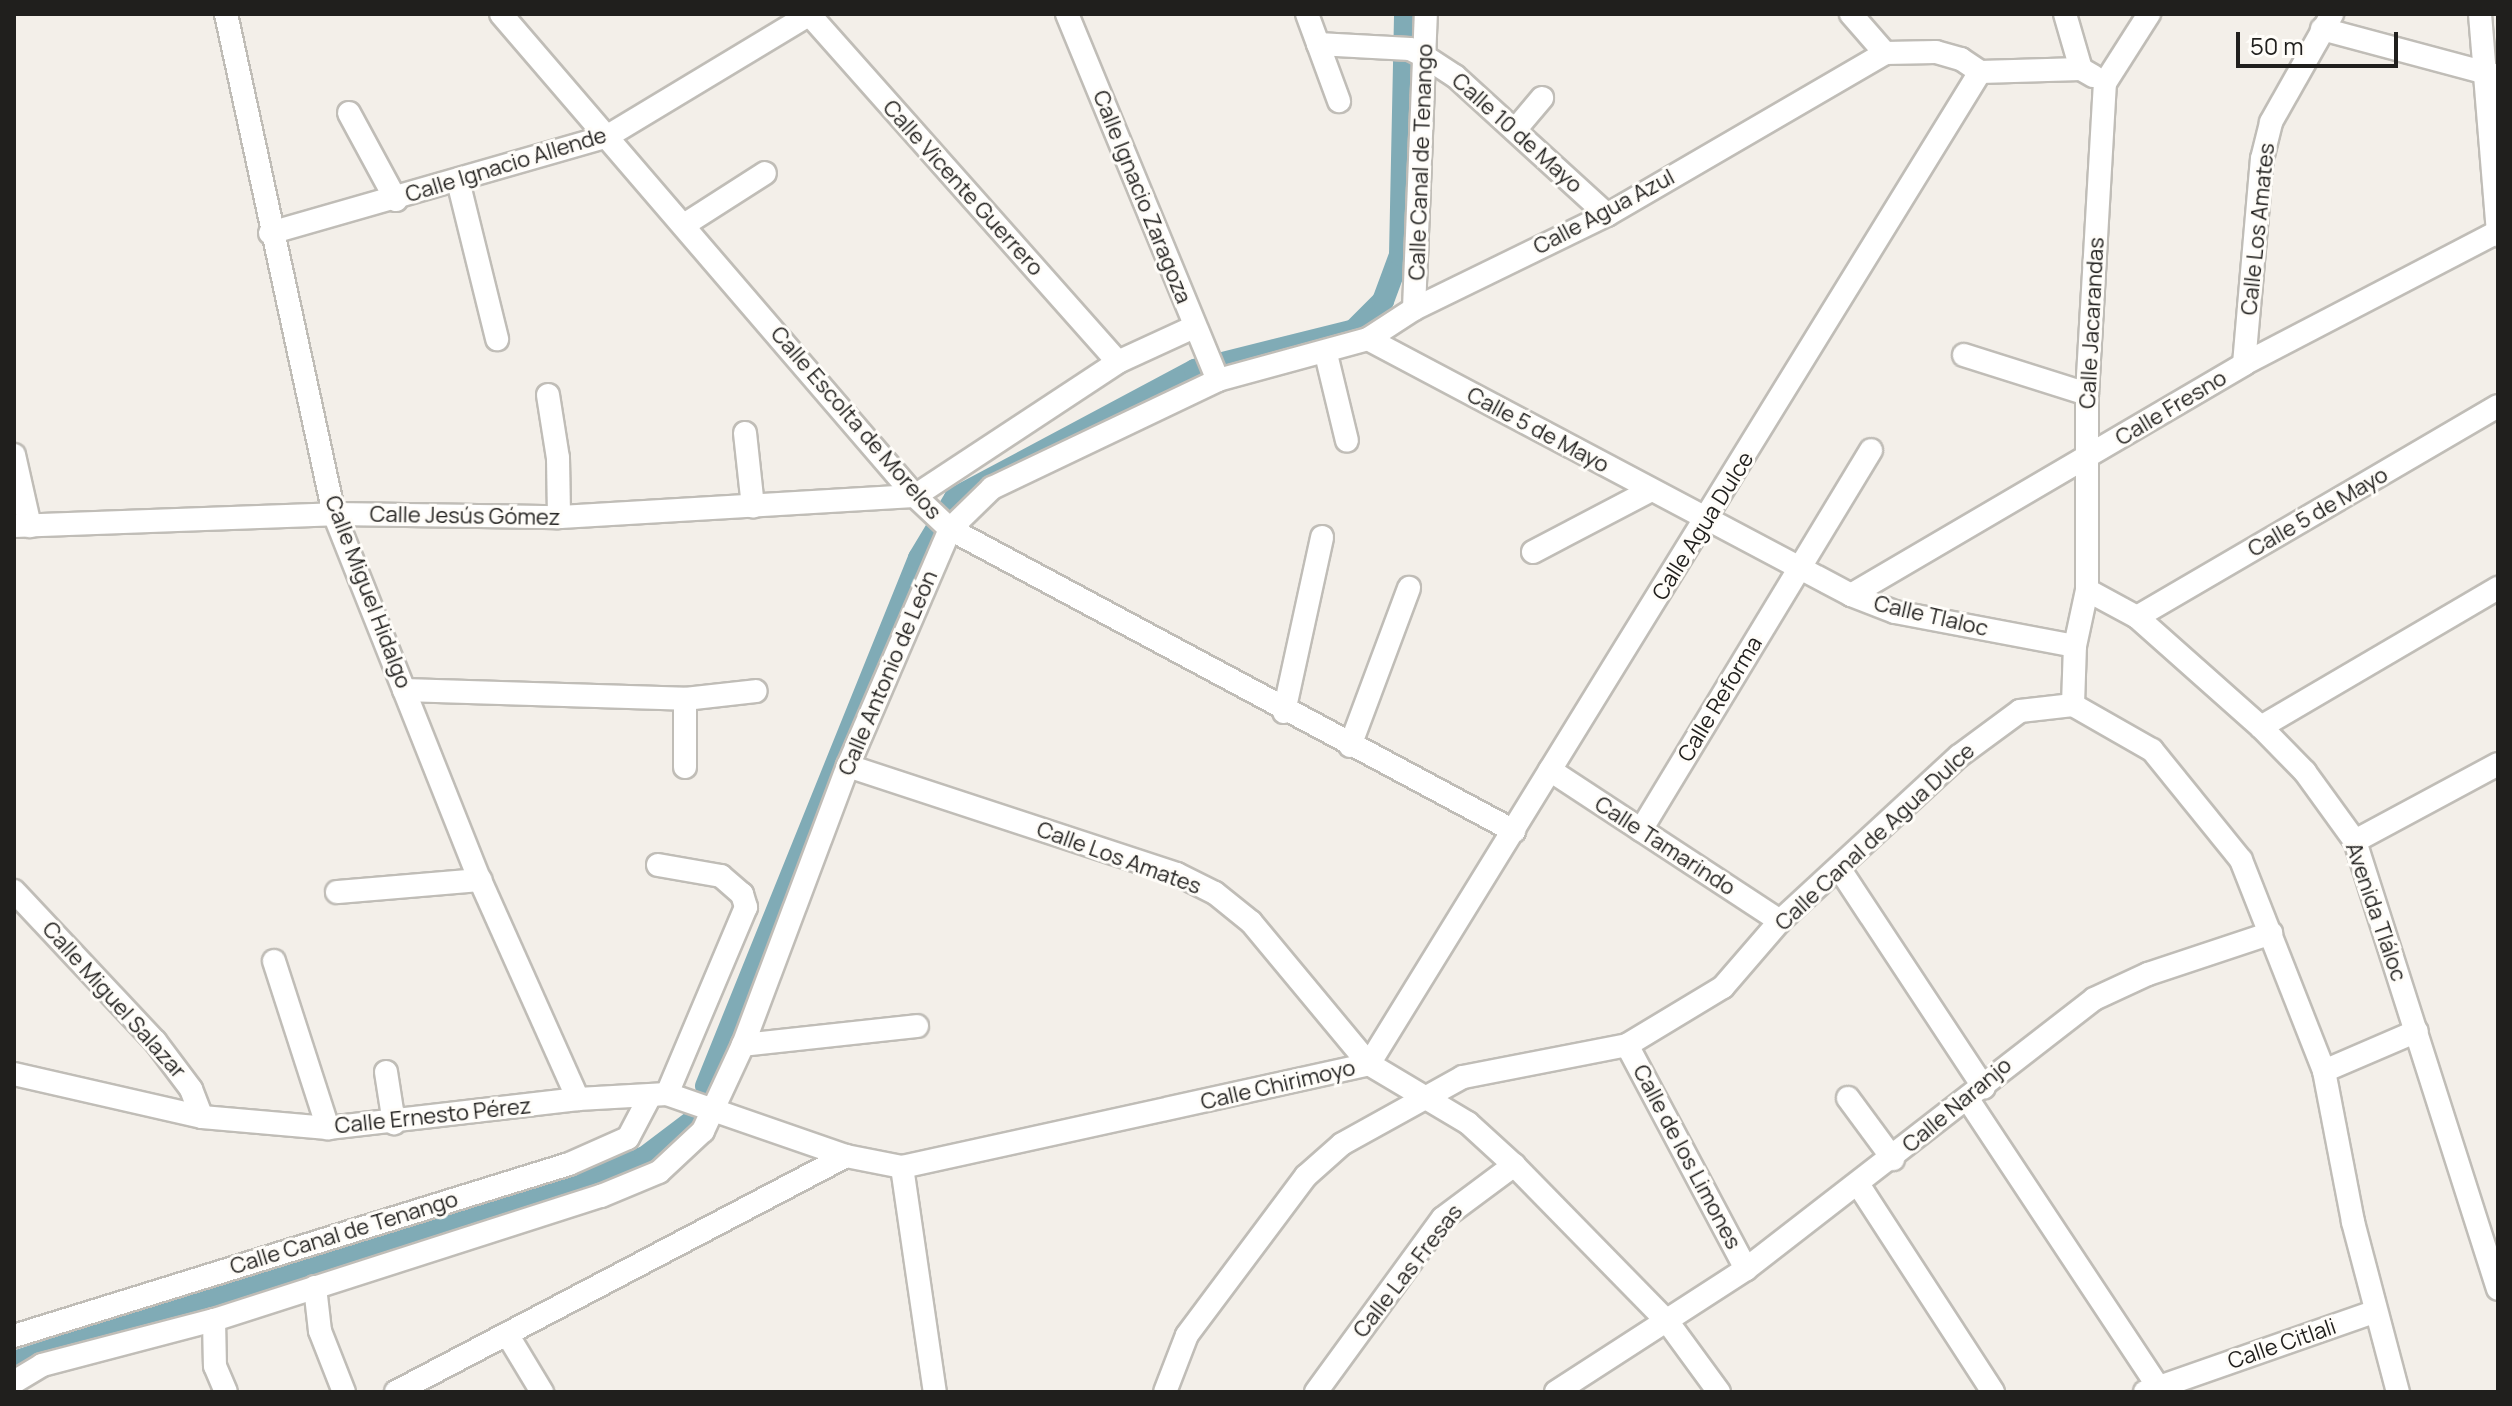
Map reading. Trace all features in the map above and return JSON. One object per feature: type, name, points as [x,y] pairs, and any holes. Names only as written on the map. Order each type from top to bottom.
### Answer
[{"type":"street","name":"Calle Miguel Hidalgo","points":[[226,14],[270,233],[334,514],[480,880],[578,1099]]},
{"type":"street","name":"Calle Escolta de Morelos","points":[[501,14],[919,500],[945,525],[1284,712],[1514,831]]},
{"type":"street","name":"Calle Ignacio Allende","points":[[270,233],[396,200],[608,136],[809,14]]},
{"type":"street","name":"Calle Vicente Guerrero","points":[[809,14],[1118,362]]},
{"type":"street","name":"Calle Ignacio Zaragoza","points":[[1067,14],[1215,373]]},
{"type":"street","points":[[1307,14],[1339,101]]},
{"type":"street","name":"Calle Canal de Tenango","points":[[1414,309],[1417,52],[1426,14]]},
{"type":"street","points":[[1851,14],[1885,53]]},
{"type":"street","points":[[2065,14],[2081,69]]},
{"type":"street","name":"Calle Jacarandas","points":[[2073,705],[2075,646],[2087,590],[2087,394],[2105,83],[2149,14]]},
{"type":"street","points":[[2480,14],[2493,75],[2498,233]]},
{"type":"street","points":[[2327,22],[2493,75]]},
{"type":"street","name":"Calle Los Amates","points":[[2244,364],[2262,159],[2271,122],[2327,22]]},
{"type":"street","points":[[1318,44],[1417,52]]},
{"type":"street","name":"Calle 10 de Mayo","points":[[1417,52],[1515,130],[1607,215]]},
{"type":"street","name":"Calle Agua Azul","points":[[1215,373],[1326,354],[1368,339],[1414,309],[1607,215],[1885,53],[1936,52],[1961,59],[1980,72]]},
{"type":"street","points":[[1980,72],[2081,69],[2105,83]]},
{"type":"street","name":"Calle Agua Dulce","points":[[1369,1064],[1707,522],[1980,72]]},
{"type":"street","points":[[1515,130],[1542,98]]},
{"type":"street","points":[[349,113],[396,200]]},
{"type":"street","points":[[684,225],[765,173]]},
{"type":"street","points":[[458,181],[497,339]]},
{"type":"street","name":"Calle Fresno","points":[[1851,595],[2244,364],[2498,233]]},
{"type":"street","points":[[919,500],[1118,362],[1196,332]]},
{"type":"street","name":"Calle 5 de Mayo","points":[[1368,339],[1707,522]]},
{"type":"street","points":[[1326,354],[1347,441]]},
{"type":"street","points":[[1964,355],[2087,394]]},
{"type":"street","name":"Calle Antonio de León","points":[[682,1100],[743,1045],[848,766],[945,525],[992,488],[1215,373]]},
{"type":"street","points":[[548,395],[558,458],[559,517]]},
{"type":"street","name":"Calle 5 de Mayo","points":[[2137,617],[2498,406]]},
{"type":"street","points":[[745,433],[753,507]]},
{"type":"street","name":"Calle Reforma","points":[[1641,830],[1871,450]]},
{"type":"street","points":[[14,455],[22,526]]},
{"type":"street","points":[[1533,552],[1651,490]]},
{"type":"street","name":"Calle Jesús Gómez","points":[[22,526],[334,514],[559,517],[919,500]]},
{"type":"street","name":"Calle Tlaloc","points":[[1707,522],[1851,595],[1895,612],[2075,646]]},
{"type":"street","points":[[1284,712],[1322,537]]},
{"type":"street","points":[[1350,746],[1409,588]]},
{"type":"street","points":[[2261,727],[2498,588]]},
{"type":"street","name":"Avenida Tláloc","points":[[2087,590],[2137,617],[2261,727],[2305,772],[2355,841],[2498,1289]]},
{"type":"street","points":[[404,690],[685,699],[756,691]]},
{"type":"street","points":[[685,699],[685,767]]},
{"type":"street","points":[[2073,705],[2152,750],[2241,860],[2324,1071],[2374,1312],[2398,1392]]},
{"type":"street","name":"Calle Canal de Agua Dulce","points":[[1165,1392],[1187,1335],[1306,1176],[1342,1144],[1463,1077],[1627,1045],[1723,987],[1780,921],[1959,756],[2020,711],[2073,705]]},
{"type":"street","points":[[2355,841],[2498,764]]},
{"type":"street","name":"Calle Los Amates","points":[[848,766],[1177,874],[1215,893],[1251,922],[1369,1064]]},
{"type":"street","name":"Calle Tamarindo","points":[[1550,770],[1780,921]]},
{"type":"street","points":[[14,1382],[42,1365],[214,1320],[601,1196],[659,1172],[703,1131],[682,1100],[746,907],[742,894],[721,876],[658,865]]},
{"type":"street","points":[[1839,868],[2151,1389]]},
{"type":"street","points":[[337,892],[480,880]]},
{"type":"street","name":"Calle Miguel Salazar","points":[[14,891],[155,1041],[191,1089],[202,1117]]},
{"type":"street","name":"Calle Naranjo","points":[[1556,1392],[1746,1269],[1893,1159],[1976,1094],[2018,1054],[2094,999],[2148,974],[2271,933]]},
{"type":"street","points":[[274,961],[328,1128]]},
{"type":"street","points":[[743,1045],[917,1026]]},
{"type":"street","points":[[2324,1071],[2417,1031]]},
{"type":"street","name":"Calle de los Limones","points":[[1627,1045],[1746,1269]]},
{"type":"street","name":"Calle Chirimoyo","points":[[902,1167],[1369,1064],[1427,1095],[1514,1165],[1667,1321],[1719,1392]]},
{"type":"street","points":[[386,1072],[394,1123]]},
{"type":"street","name":"Calle Ernesto Pérez","points":[[14,1074],[202,1117],[328,1128],[394,1123],[578,1099],[682,1100],[846,1156],[902,1167]]},
{"type":"street","points":[[1848,1098],[1893,1159]]},
{"type":"street","name":"Calle Canal de Tenango","points":[[14,1336],[569,1164],[628,1138],[682,1100]]},
{"type":"street","points":[[396,1392],[846,1156]]},
{"type":"street","name":"Calle Las Fresas","points":[[1316,1392],[1443,1218],[1514,1165]]},
{"type":"street","points":[[902,1167],[935,1392]]},
{"type":"street","points":[[1858,1184],[1993,1392]]},
{"type":"street","points":[[315,1287],[320,1331],[344,1392]]},
{"type":"street","name":"Calle Citlali","points":[[2151,1389],[2374,1312]]},
{"type":"street","points":[[214,1320],[215,1366],[226,1392]]},
{"type":"street","points":[[507,1334],[542,1392]]},
{"type":"waterway","points":[[706,1086],[919,558],[955,498],[1195,370],[1354,330],[1383,301],[1400,255],[1405,14]]},
{"type":"waterway","points":[[14,1362],[645,1157],[695,1119]]}]
